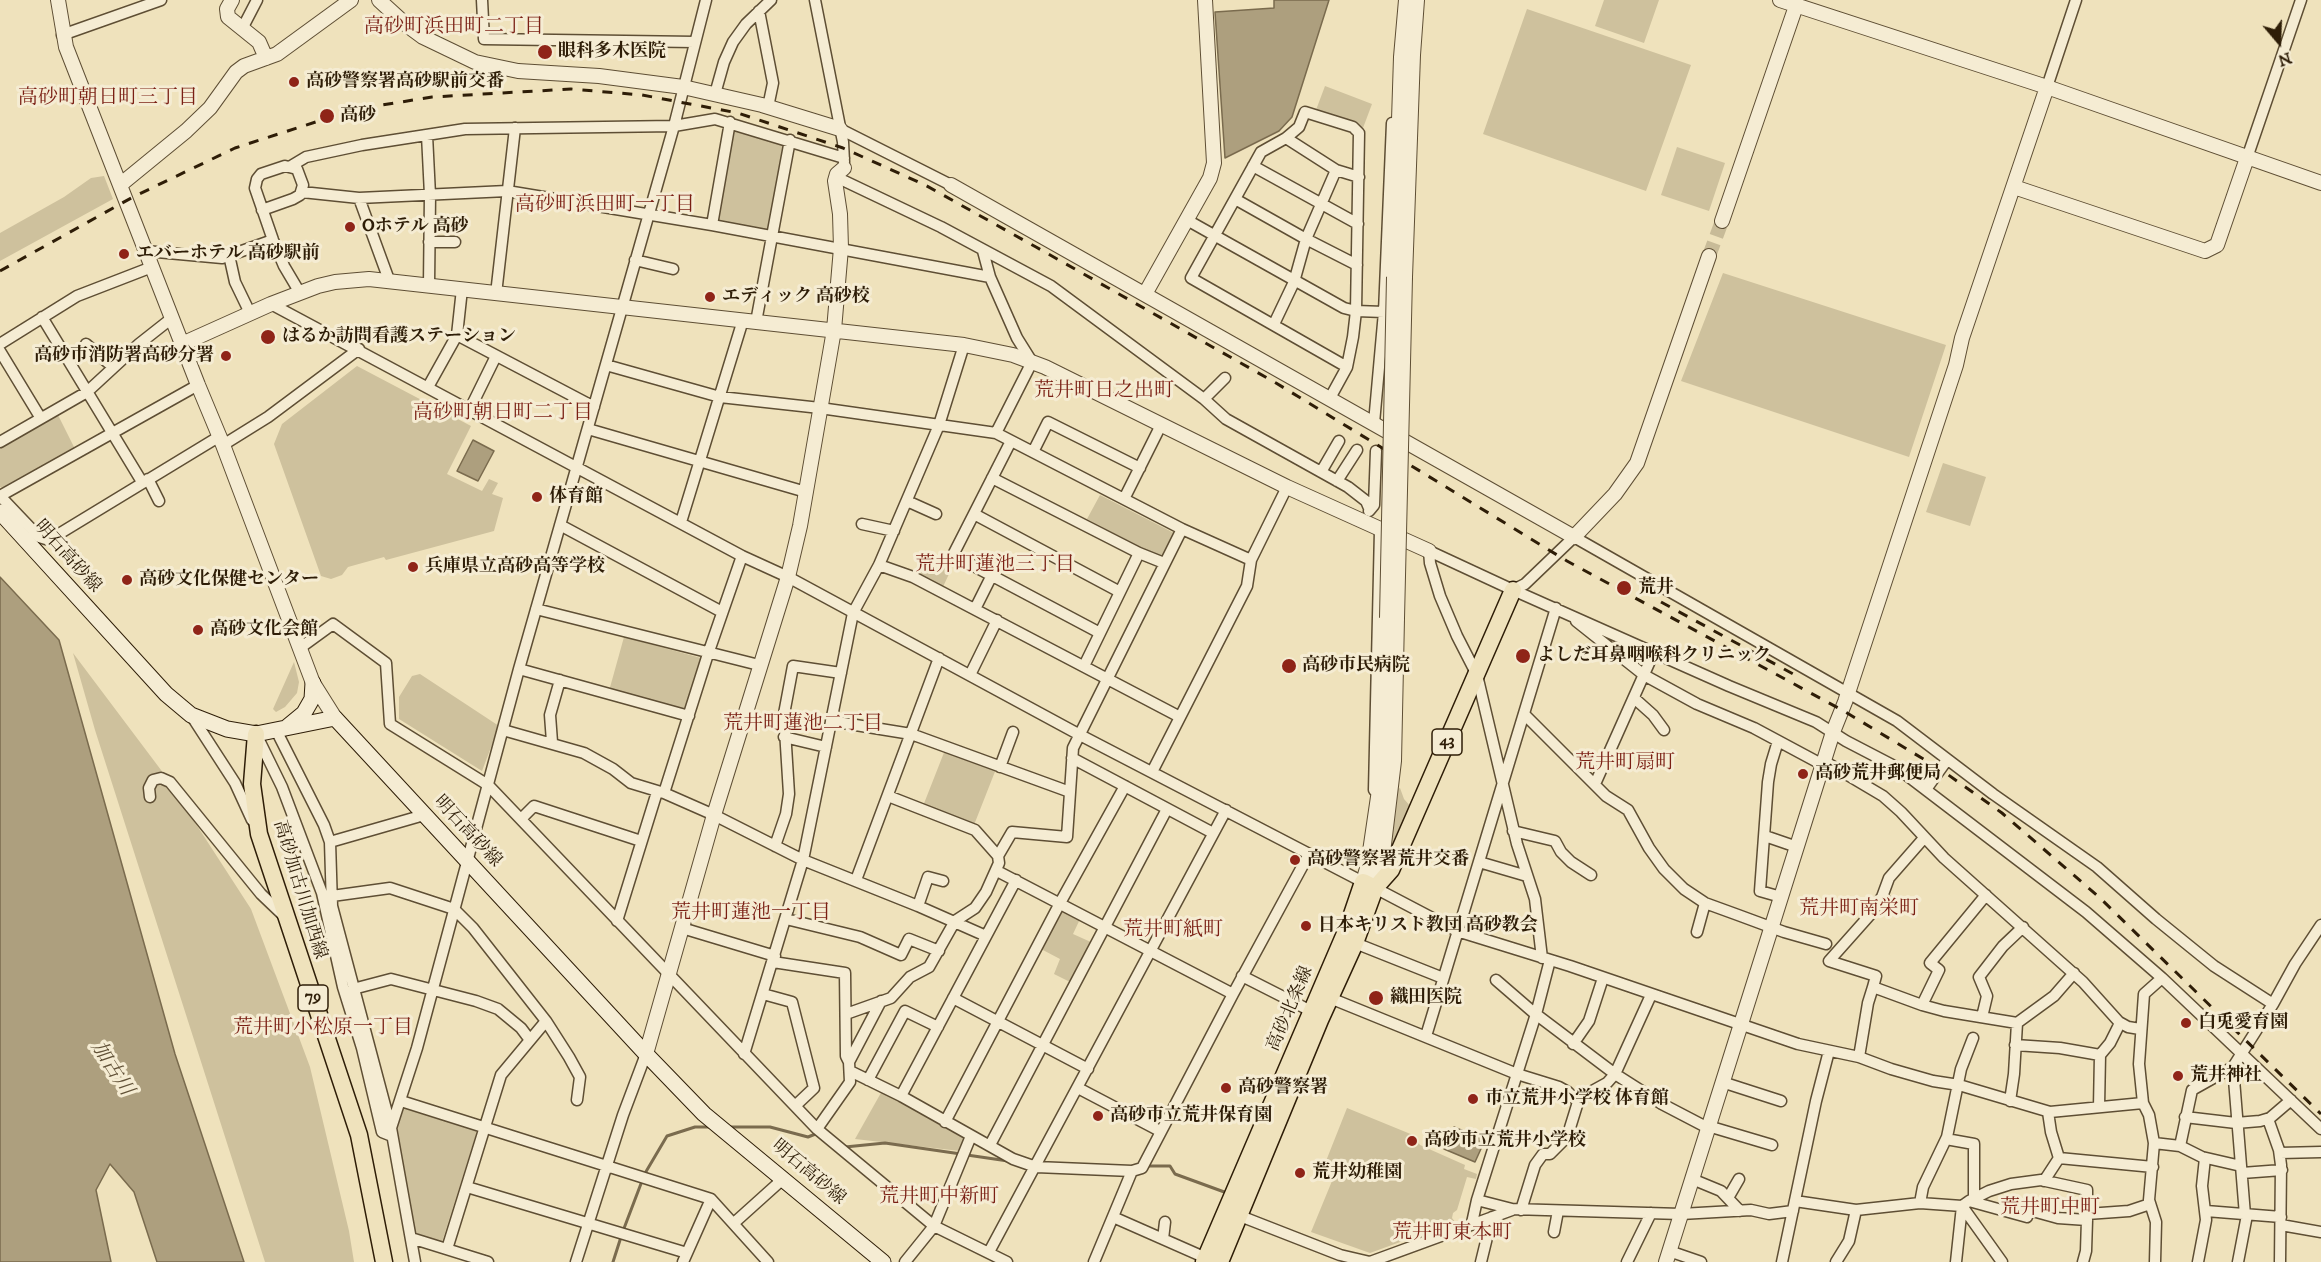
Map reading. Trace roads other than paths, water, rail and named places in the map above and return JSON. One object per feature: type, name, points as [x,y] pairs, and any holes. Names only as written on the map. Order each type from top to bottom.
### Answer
[{"type":"main road","name":"明石高砂線","points":[[0,512],[166,694],[191,715],[227,729],[256,734],[335,718],[704,1114],[883,1262]]},
{"type":"main road","name":"高砂北条線","points":[[1232,1213],[1311,1011],[1347,929],[1369,885],[1391,870],[1513,591]]},
{"type":"main road","points":[[282,729],[304,713],[312,699],[313,683]]},
{"type":"main road","name":"高砂加古川加西線","points":[[256,734],[252,784],[259,834],[358,1135],[384,1262]]},
{"type":"main road","name":"高砂北条線","points":[[1210,1260],[1355,943],[1369,885]]},
{"type":"street","points":[[58,0],[62,35],[221,440],[313,683],[335,718]]},
{"type":"street","points":[[62,35],[160,0]]},
{"type":"street","points":[[231,0],[227,9],[228,17],[259,42],[267,58]]},
{"type":"street","points":[[243,27],[257,0]]},
{"type":"street","points":[[120,185],[210,108],[236,72],[244,66],[267,58],[292,45],[351,0]]},
{"type":"street","points":[[379,0],[404,23],[423,36],[475,62],[518,71],[599,76],[683,87],[768,107],[840,129],[951,185],[1898,721],[1947,760],[2097,867],[2214,966],[2273,1004]]},
{"type":"street","points":[[482,0],[484,39],[695,42]]},
{"type":"street","points":[[391,1132],[468,861],[519,669],[647,214],[674,126],[706,0]]},
{"type":"street","points":[[715,94],[724,62],[733,42],[771,0]]},
{"type":"street","points":[[576,1262],[623,1115],[646,1054],[714,815],[788,577],[800,526],[834,330],[841,248],[840,129],[815,0]]},
{"type":"street","points":[[1145,294],[1210,178],[1214,163],[1205,0]]},
{"type":"street","points":[[1369,885],[1382,861],[1394,761],[1392,618],[1400,277],[1401,57],[1406,0]]},
{"type":"street","points":[[1400,277],[1417,0]]},
{"type":"street","points":[[1780,0],[2047,87],[2321,183]]},
{"type":"street","points":[[1701,1262],[1667,1256],[1833,732],[2076,0]]},
{"type":"street","points":[[2014,188],[2205,251],[2217,245],[2301,0]]},
{"type":"street","points":[[1722,221],[1796,6]]},
{"type":"street","points":[[759,11],[773,82],[768,107]]},
{"type":"street","points":[[1374,423],[1384,312],[1394,79],[1401,57]]},
{"type":"street","points":[[1330,398],[1347,367],[1356,311],[1359,133],[1353,127],[1305,112],[1299,127],[1286,138],[1261,152],[1191,278],[1347,367]]},
{"type":"street","points":[[300,293],[284,266],[255,188],[258,177],[291,166],[306,157],[362,145],[465,129],[674,126],[715,119],[730,122],[790,140],[941,227],[1051,286],[1204,399],[1226,419],[1337,481],[1366,501],[1369,508],[1365,524]]},
{"type":"street","points":[[712,225],[730,122]]},
{"type":"street","points":[[496,294],[514,128]]},
{"type":"street","points":[[427,135],[430,195],[429,285]]},
{"type":"street","points":[[1286,138],[1336,170],[1359,177]]},
{"type":"street","points":[[681,522],[720,397],[749,321],[771,236],[790,140]]},
{"type":"street","points":[[262,210],[293,200],[302,192],[303,185],[298,171],[291,166]]},
{"type":"street","points":[[1253,166],[1358,224]]},
{"type":"street","points":[[1274,324],[1294,282],[1306,239],[1336,170]]},
{"type":"street","points":[[302,192],[359,198],[507,191],[841,248],[990,278]]},
{"type":"street","points":[[359,198],[389,280]]},
{"type":"street","points":[[1235,199],[1357,265]]},
{"type":"street","points":[[1187,220],[1344,308],[1384,312]]},
{"type":"street","points":[[146,251],[222,258],[273,240]]},
{"type":"street","points":[[429,242],[455,242]]},
{"type":"street","points":[[983,250],[990,278],[1017,338],[1032,362]]},
{"type":"street","points":[[229,255],[235,282],[250,313]]},
{"type":"street","points":[[1513,591],[1525,584],[1574,537],[1615,494],[1637,463],[1709,256]]},
{"type":"street","points":[[635,260],[673,269]]},
{"type":"street","points":[[0,344],[77,296],[152,267]]},
{"type":"street","points":[[182,344],[271,303],[335,282],[389,280],[496,294],[964,345],[996,351],[1032,362],[1365,524],[1430,551],[1513,591],[1557,608],[1816,722],[1896,767],[1927,788],[2086,912],[2162,978],[2321,1129]]},
{"type":"street","points":[[428,387],[457,335],[462,289]]},
{"type":"street","points":[[271,303],[742,556],[788,577],[1080,735],[1457,931],[1798,1044],[1859,1058],[1933,1081],[1959,1085],[2048,1112],[2143,1103]]},
{"type":"street","points":[[42,317],[112,432],[159,501]]},
{"type":"street","points":[[0,442],[87,392],[172,318]]},
{"type":"street","points":[[457,335],[594,406]]},
{"type":"street","points":[[86,344],[113,367]]},
{"type":"street","points":[[744,1053],[803,860],[853,613],[879,565],[939,425],[964,345]]},
{"type":"street","points":[[198,385],[0,496],[39,537],[49,540],[145,481],[268,417],[359,349]]},
{"type":"street","points":[[0,351],[40,417]]},
{"type":"street","points":[[470,409],[496,356]]},
{"type":"street","points":[[996,433],[1032,362]]},
{"type":"street","points":[[606,365],[720,397],[820,408],[996,433],[1182,529],[1251,560]]},
{"type":"street","points":[[1204,399],[1226,380]]},
{"type":"street","points":[[1033,453],[1048,422],[1140,468]]},
{"type":"street","points":[[1124,499],[1161,425]]},
{"type":"street","points":[[588,429],[806,492]]},
{"type":"street","points":[[1011,441],[952,555],[1100,633]]},
{"type":"street","points":[[1320,472],[1339,441]]},
{"type":"street","points":[[1337,481],[1357,450]]},
{"type":"street","points":[[1369,508],[1374,505],[1376,451]]},
{"type":"street","points":[[992,478],[1139,553],[1164,563]]},
{"type":"street","points":[[1152,772],[1247,586],[1251,560],[1287,487]]},
{"type":"street","points":[[907,501],[936,514]]},
{"type":"street","points":[[974,514],[1120,592]]},
{"type":"street","points":[[862,524],[894,531]]},
{"type":"street","points":[[560,525],[722,612]]},
{"type":"street","points":[[998,856],[1012,832],[1067,837],[1073,748],[1182,529]]},
{"type":"street","points":[[1377,811],[1374,793],[1380,530]]},
{"type":"street","points":[[1430,551],[1430,563],[1440,596],[1477,675],[1513,831],[1535,899],[1546,959],[1536,1014],[1477,1200],[1472,1223]]},
{"type":"street","points":[[1084,666],[1139,553]]},
{"type":"street","points":[[617,921],[641,841],[689,716],[742,556]]},
{"type":"street","points":[[879,565],[913,576],[1180,717]]},
{"type":"street","points":[[975,609],[992,577]]},
{"type":"street","points":[[1426,1036],[1557,608]]},
{"type":"street","points":[[536,609],[759,665]]},
{"type":"street","points":[[1569,614],[1644,675],[1671,691],[1824,763],[1882,796],[1986,896],[2074,973],[2120,1023],[2140,1029]]},
{"type":"street","points":[[1369,885],[1368,865],[1383,763],[1392,618]]},
{"type":"street","points":[[970,675],[996,620]]},
{"type":"street","points":[[300,648],[333,624],[386,663],[390,724],[488,785],[817,1129],[934,1226],[1007,1262]]},
{"type":"street","points":[[1595,784],[1654,652]]},
{"type":"street","points":[[856,880],[939,658]]},
{"type":"street","points":[[775,846],[786,814],[789,794],[784,714],[793,666],[841,673]]},
{"type":"street","points":[[519,669],[689,716]]},
{"type":"street","points":[[552,742],[550,715],[560,680]]},
{"type":"street","points":[[1634,698],[1653,715],[1664,730]]},
{"type":"street","points":[[1524,714],[1606,796],[1628,810],[1649,848],[1664,869],[1684,889],[1706,903],[1784,932],[1826,944]]},
{"type":"street","points":[[191,715],[235,783],[259,834]]},
{"type":"street","points":[[831,721],[910,734],[1070,792]]},
{"type":"street","points":[[282,729],[330,842],[332,906],[391,1132],[415,1262]]},
{"type":"street","points":[[503,730],[552,742],[584,753],[613,769],[630,783],[714,815],[803,860],[955,921],[986,936]]},
{"type":"street","points":[[1000,767],[1013,732]]},
{"type":"street","points":[[256,734],[282,787],[322,893],[343,987],[362,1048],[382,1132],[391,1132]]},
{"type":"street","points":[[784,737],[826,747]]},
{"type":"street","points":[[1778,741],[1771,764],[1760,891],[1781,897]]},
{"type":"street","points":[[1072,758],[1213,833]]},
{"type":"street","points":[[1927,788],[1947,760]]},
{"type":"street","points":[[150,797],[149,788],[153,780],[161,778],[170,782],[261,894],[287,918]]},
{"type":"street","points":[[945,1122],[1060,903],[1125,786]]},
{"type":"street","points":[[846,1014],[891,998],[910,977],[929,966],[955,921],[975,908],[997,871],[999,863],[998,856],[975,830],[888,796]]},
{"type":"street","points":[[521,819],[534,806],[641,841]]},
{"type":"street","points":[[990,1145],[1167,809]]},
{"type":"street","points":[[989,1252],[1226,810]]},
{"type":"street","points":[[330,842],[424,815]]},
{"type":"street","points":[[1513,831],[1555,841],[1560,852],[1591,875]]},
{"type":"street","points":[[1765,836],[1797,847]]},
{"type":"street","points":[[1859,1058],[1868,1003],[1876,976],[1829,961],[1851,938],[1881,898],[1889,878],[1924,838]]},
{"type":"street","points":[[849,1066],[868,1080],[1013,1159],[1036,1167],[1132,1171],[1142,1168],[1242,976],[1309,854]]},
{"type":"street","points":[[1479,862],[1527,876]]},
{"type":"street","points":[[997,871],[1233,994]]},
{"type":"street","points":[[918,906],[928,877],[943,881]]},
{"type":"street","points":[[901,1096],[1016,880]]},
{"type":"street","points":[[332,896],[390,888],[454,909],[473,928],[546,1021],[580,1077],[577,1100]]},
{"type":"street","points":[[1922,1005],[1939,970],[1930,963],[1986,896]]},
{"type":"street","points":[[1881,898],[1892,904]]},
{"type":"street","points":[[1697,932],[1706,903]]},
{"type":"street","points":[[786,919],[860,937],[901,955],[909,939],[939,951]]},
{"type":"street","points":[[2180,1146],[2192,1090],[2233,1067],[2321,925]]},
{"type":"street","points":[[1982,1017],[1986,996],[1979,977],[2003,946],[2023,927]]},
{"type":"street","points":[[682,928],[774,959],[845,973],[846,1056],[850,1082],[817,1129]]},
{"type":"street","points":[[1355,943],[1443,978]]},
{"type":"street","points":[[1873,987],[1944,1011],[2017,1023],[2054,996],[2074,973]]},
{"type":"street","points":[[1242,976],[1311,1011]]},
{"type":"street","points":[[1573,1044],[1589,1021],[1603,978]]},
{"type":"street","points":[[2155,1262],[2156,1222],[2150,1204],[2154,1143],[2149,1115],[2143,1103],[2139,1064],[2144,994],[2162,978]]},
{"type":"street","points":[[353,989],[391,979],[491,1006],[521,1028],[530,1040]]},
{"type":"street","points":[[1496,980],[1573,1044],[1662,1104],[1708,1127],[1772,1145]]},
{"type":"street","points":[[763,994],[792,1002],[814,1088],[795,1106]]},
{"type":"street","points":[[1517,1210],[1535,1165],[1543,1154],[1552,1153],[1562,1142],[1569,1131],[1578,1102],[1607,1083],[1615,1074],[1651,995]]},
{"type":"street","points":[[953,998],[1088,1069]]},
{"type":"street","points":[[1330,998],[1517,1074],[1559,1087],[1578,1102]]},
{"type":"street","points":[[849,1066],[881,1001]]},
{"type":"street","points":[[868,1080],[904,1011],[938,1027]]},
{"type":"street","points":[[447,1249],[501,1075],[546,1021]]},
{"type":"street","points":[[2010,1101],[2017,1023]]},
{"type":"street","points":[[2099,1107],[2100,1055],[2110,1043],[2120,1023]]},
{"type":"street","points":[[1920,1203],[1923,1188],[1946,1139],[1962,1069],[1973,1038]]},
{"type":"street","points":[[2015,1045],[2060,1048],[2100,1055]]},
{"type":"street","points":[[1782,1262],[1816,1101],[1827,1066],[1829,1051]]},
{"type":"street","points":[[2233,1067],[2246,1215],[2238,1262]]},
{"type":"street","points":[[1722,1082],[1781,1101]]},
{"type":"street","points":[[1078,1088],[1160,1131]]},
{"type":"street","points":[[2185,1118],[2239,1123],[2268,1119],[2291,1100]]},
{"type":"street","points":[[401,1101],[711,1199],[766,1261]]},
{"type":"street","points":[[2048,1112],[2051,1132],[2060,1158]]},
{"type":"street","points":[[2268,1119],[2280,1153],[2282,1170],[2280,1262]]},
{"type":"street","points":[[905,1262],[934,1226],[971,1136]]},
{"type":"street","points":[[1946,1139],[1974,1144],[1968,1202],[1956,1262]]},
{"type":"street","points":[[2154,1143],[2180,1146],[2205,1158],[2241,1170],[2282,1170]]},
{"type":"street","points":[[2280,1153],[2321,1152]]},
{"type":"street","points":[[2060,1158],[2153,1167]]},
{"type":"street","points":[[2044,1181],[2060,1158]]},
{"type":"street","points":[[2198,1262],[2206,1211],[2202,1186],[2205,1158]]},
{"type":"street","points":[[1094,1262],[1132,1171]]},
{"type":"street","points":[[734,1223],[784,1178]]},
{"type":"street","points":[[1692,1179],[1714,1187],[1740,1211]]},
{"type":"street","points":[[1728,1198],[1739,1179]]},
{"type":"street","points":[[1968,1202],[1989,1191],[2011,1184],[2044,1181],[2087,1190],[2086,1251],[2083,1262]]},
{"type":"street","points":[[467,1187],[588,1223],[685,1257],[711,1199]]},
{"type":"street","points":[[1477,1200],[1517,1210],[1681,1214],[1751,1210],[1769,1214],[1794,1206],[1856,1210],[1920,1203],[1968,1202],[2026,1217],[2029,1210],[2058,1218],[2087,1217],[2129,1211],[2150,1204]]},
{"type":"street","points":[[1968,1202],[2002,1262]]},
{"type":"street","points":[[1232,1213],[1338,1259],[1370,1262],[1472,1223],[1517,1210]]},
{"type":"street","points":[[1836,1262],[1849,1241],[1856,1210]]},
{"type":"street","points":[[1554,1232],[1558,1211]]},
{"type":"street","points":[[2206,1211],[2281,1221],[2321,1232]]},
{"type":"street","points":[[1628,1262],[1651,1213]]},
{"type":"street","points":[[1113,1217],[1210,1260]]},
{"type":"street","points":[[1481,1262],[1492,1217]]},
{"type":"street","points":[[1163,1239],[1165,1222]]},
{"type":"street","points":[[411,1238],[488,1262]]},
{"type":"water","points":[[1274,0],[1329,0],[1292,117],[1279,131],[1225,158],[1215,12],[1274,8]]},
{"type":"water","points":[[473,440],[494,451],[478,481],[457,471]]},
{"type":"water","name":"加古川","points":[[0,577],[59,640],[175,1054],[244,1262],[157,1262],[134,1192],[110,1164],[96,1190],[111,1262],[0,1262]]},
{"type":"water","points":[[1454,1127],[1485,1140],[1475,1162],[1444,1149]]},
{"type":"waterway","points":[[644,1175],[667,1136],[695,1127],[710,1127]]},
{"type":"waterway","points":[[728,1127],[770,1127],[808,1137],[818,1133]]},
{"type":"waterway","points":[[843,1145],[845,1147],[885,1143],[961,1154]]},
{"type":"waterway","points":[[967,1155],[1008,1161]]},
{"type":"waterway","points":[[1147,1166],[1170,1166],[1175,1174],[1227,1193]]},
{"type":"waterway","points":[[623,1231],[642,1181]]},
{"type":"waterway","points":[[613,1262],[621,1237]]},
{"type":"tunnel","points":[[1709,256],[1722,221]]},
{"type":"railway","points":[[0,271],[133,197],[235,148],[370,107],[432,97],[571,89],[642,95],[738,113],[843,148],[925,185],[1036,247],[1276,383],[1567,561],[1842,710],[1940,769],[2002,813],[2099,897],[2321,1114]]},
{"type":"railway","points":[[1661,602],[1795,675]]},
{"type":"place","name":"眼科多木医院","points":[[545,52]]},
{"type":"place","name":"高砂警察署高砂駅前交番","points":[[294,82]]},
{"type":"place","name":"高砂","points":[[327,116]]},
{"type":"place","name":"Oホテル 高砂","points":[[350,227]]},
{"type":"place","name":"エバーホテル 高砂駅前","points":[[124,254]]},
{"type":"place","name":"エディック 高砂校","points":[[710,297]]},
{"type":"place","name":"はるか訪問看護ステーション","points":[[268,337]]},
{"type":"place","name":"高砂市消防署高砂分署","points":[[226,356]]},
{"type":"place","name":"体育館","points":[[537,497]]},
{"type":"place","name":"兵庫県立高砂高等学校","points":[[413,567]]},
{"type":"place","name":"高砂文化保健センター","points":[[127,580]]},
{"type":"place","name":"荒井","points":[[1624,588]]},
{"type":"place","name":"高砂文化会館","points":[[198,630]]},
{"type":"place","name":"よしだ耳鼻咽喉科クリニック","points":[[1523,656]]},
{"type":"place","name":"高砂市民病院","points":[[1289,666]]},
{"type":"place","name":"高砂荒井郵便局","points":[[1803,774]]},
{"type":"place","name":"高砂警察署荒井交番","points":[[1295,860]]},
{"type":"place","name":"日本キリスト教団 高砂教会","points":[[1306,926]]},
{"type":"place","name":"織田医院","points":[[1376,998]]},
{"type":"place","name":"白兎愛育園","points":[[2186,1023]]},
{"type":"place","name":"荒井神社","points":[[2178,1076]]},
{"type":"place","name":"高砂警察署","points":[[1226,1088]]},
{"type":"place","name":"市立荒井小学校 体育館","points":[[1473,1099]]},
{"type":"place","name":"高砂市立荒井保育園","points":[[1098,1116]]},
{"type":"place","name":"高砂市立荒井小学校","points":[[1412,1141]]},
{"type":"place","name":"荒井幼稚園","points":[[1300,1173]]},
{"type":"district","name":"高砂町浜田町二丁目","points":[[454,28]]},
{"type":"district","name":"高砂町朝日町三丁目","points":[[108,99]]},
{"type":"district","name":"高砂町浜田町一丁目","points":[[605,206]]},
{"type":"district","name":"荒井町日之出町","points":[[1104,392]]},
{"type":"district","name":"高砂町朝日町二丁目","points":[[503,414]]},
{"type":"district","name":"荒井町蓮池三丁目","points":[[995,566]]},
{"type":"district","name":"荒井町蓮池二丁目","points":[[803,725]]},
{"type":"district","name":"荒井町扇町","points":[[1625,764]]},
{"type":"district","name":"荒井町南栄町","points":[[1859,910]]},
{"type":"district","name":"荒井町蓮池一丁目","points":[[751,914]]},
{"type":"district","name":"荒井町紙町","points":[[1173,931]]},
{"type":"district","name":"荒井町小松原一丁目","points":[[323,1029]]},
{"type":"district","name":"荒井町中新町","points":[[939,1198]]},
{"type":"district","name":"荒井町中町","points":[[2050,1209]]},
{"type":"district","name":"荒井町東本町","points":[[1452,1234]]}]
